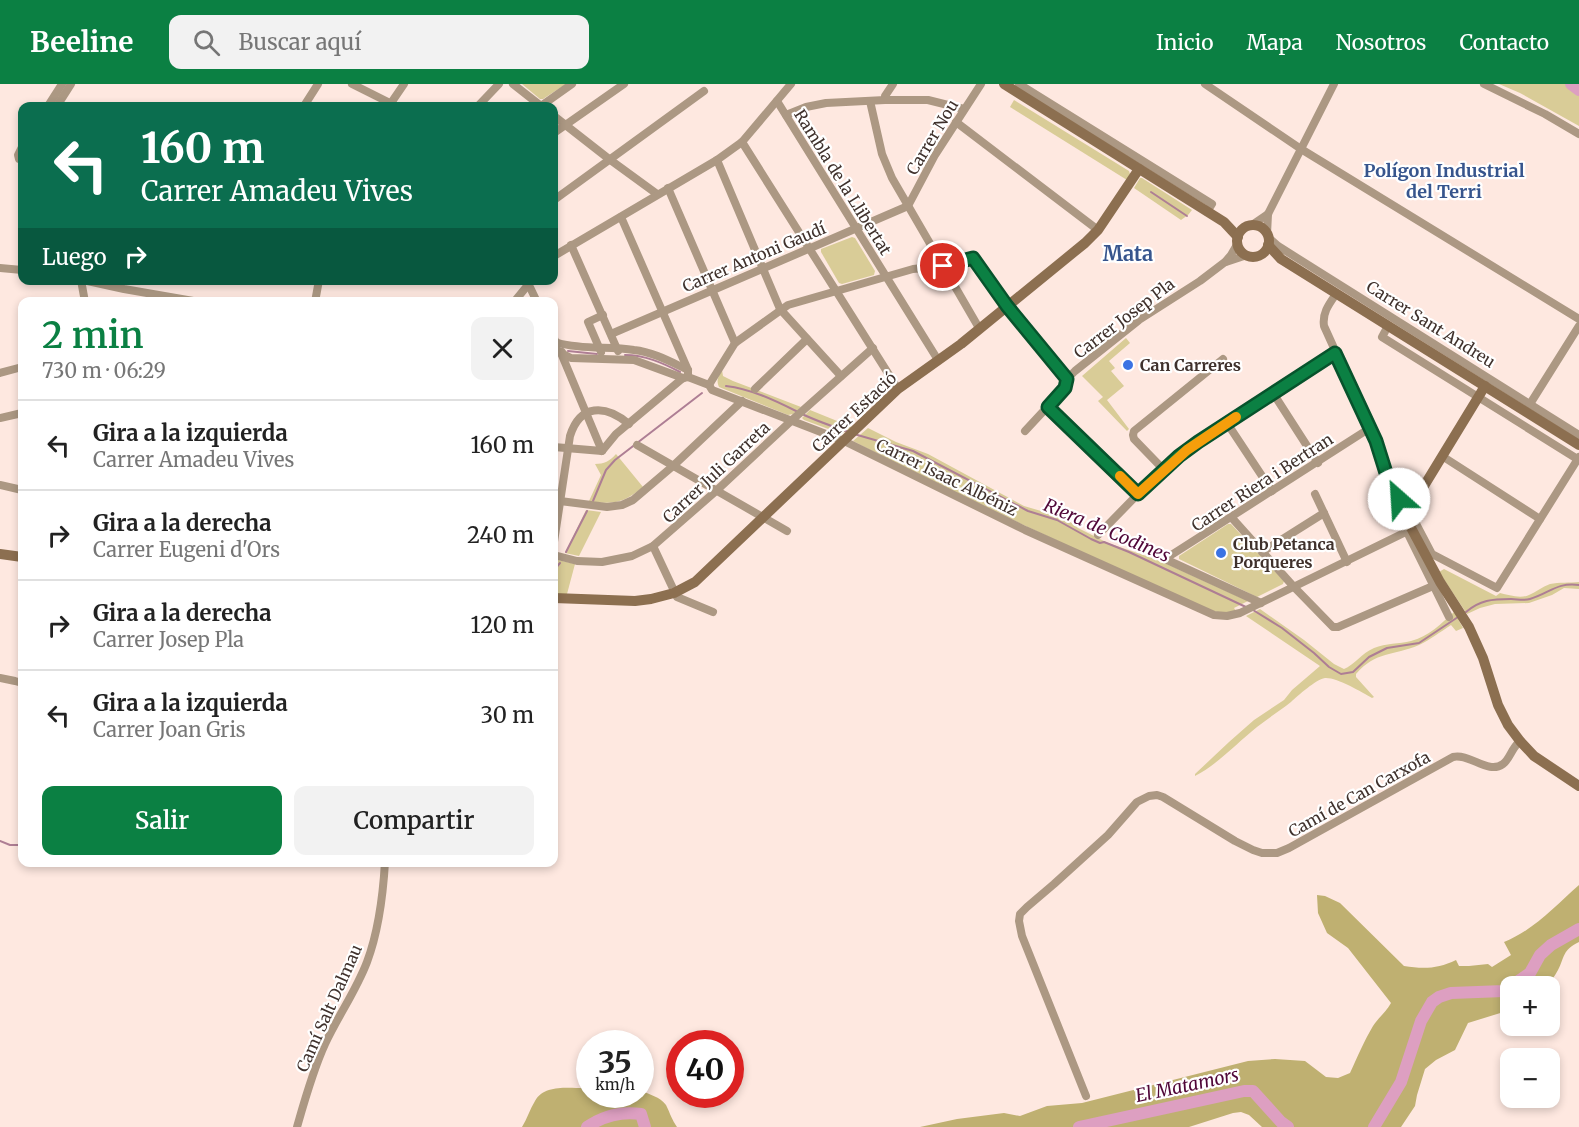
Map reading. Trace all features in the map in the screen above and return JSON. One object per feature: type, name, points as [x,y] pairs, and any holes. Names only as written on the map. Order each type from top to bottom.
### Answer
[{"type":"street","points":[[51,102],[62,84]]},
{"type":"street","points":[[60,102],[71,84]]},
{"type":"street","points":[[307,102],[318,84]]},
{"type":"street","points":[[352,84],[385,102]]},
{"type":"street","points":[[394,102],[404,84]]},
{"type":"street","points":[[482,102],[499,84]]},
{"type":"street","points":[[513,84],[536,102]]},
{"type":"street","points":[[547,102],[572,84]]},
{"type":"street","points":[[558,130],[624,84]]},
{"type":"street","points":[[558,253],[717,160],[742,142],[791,84]]},
{"type":"street","points":[[885,100],[893,84]]},
{"type":"street","name":"Carrer Nou","points":[[908,206],[935,155],[981,84]]},
{"type":"street","points":[[1004,84],[1243,233],[1262,228],[1281,259]]},
{"type":"street","points":[[1019,84],[1212,204],[1207,212]]},
{"type":"street","points":[[1205,84],[1301,148],[1579,319]]},
{"type":"street","points":[[1334,84],[1268,214],[1243,233],[1241,250],[1247,255],[1281,259],[1579,446]]},
{"type":"street","points":[[1484,84],[1545,114],[1579,134]]},
{"type":"street","points":[[558,197],[704,91]]},
{"type":"street","points":[[786,114],[816,105],[885,100],[928,100],[964,109]]},
{"type":"street","name":"Rambla de la Llibertat","points":[[777,101],[938,360]]},
{"type":"street","points":[[870,101],[886,166],[980,328]]},
{"type":"street","points":[[558,119],[657,194]]},
{"type":"street","points":[[956,122],[1098,230]]},
{"type":"street","points":[[742,142],[898,389]]},
{"type":"street","points":[[717,160],[780,309],[841,376]]},
{"type":"street","name":"Carrer Estació","points":[[558,598],[635,601],[674,593],[695,582],[898,389],[961,344],[1085,243],[1098,230],[1139,169]]},
{"type":"street","points":[[668,188],[735,343]]},
{"type":"street","name":"Carrer Antoni Gaudí","points":[[611,334],[908,206]]},
{"type":"street","points":[[1260,255],[1267,249],[1268,214]]},
{"type":"street","points":[[602,451],[616,434],[686,375],[621,217]]},
{"type":"street","name":"Carrer Josep Pla","points":[[1225,262],[1243,233]]},
{"type":"street","name":"Carrer Sant Andreu","points":[[1268,239],[1579,435]]},
{"type":"street","points":[[571,245],[622,360]]},
{"type":"street","name":"Carrer Josep Pla","points":[[1025,431],[1065,388],[1067,379],[1139,320],[1225,262],[1247,255]]},
{"type":"street","points":[[709,385],[735,343],[788,305],[913,269],[943,266],[973,258],[1007,306],[1067,379]]},
{"type":"street","points":[[0,268],[18,270]]},
{"type":"street","points":[[103,285],[171,297]]},
{"type":"street","points":[[1336,294],[1326,309],[1323,319],[1325,331],[1380,452],[1432,554],[1497,588],[1579,459],[1382,337],[1388,326]]},
{"type":"street","points":[[603,315],[588,322],[604,359]]},
{"type":"street","points":[[1530,404],[1579,326]]},
{"type":"street","points":[[755,389],[807,339]]},
{"type":"street","name":"Carrer Isaac Albéniz","points":[[558,343],[579,347],[598,344],[617,349],[642,351],[664,359],[686,375]]},
{"type":"street","points":[[565,345],[563,357],[602,451]]},
{"type":"street","name":"Carrer Juli Garreta","points":[[558,556],[579,561],[602,562],[632,556],[653,546],[873,348]]},
{"type":"street","name":"Carrer Isaac Albéniz","points":[[558,351],[563,357],[641,362],[686,375],[709,385],[712,390],[847,439],[1024,530],[1205,612],[1221,617],[1242,612],[1347,562],[1409,528]]},
{"type":"street","points":[[1098,535],[1138,494],[1192,446],[1335,353]]},
{"type":"street","points":[[1164,470],[1134,439],[1134,430],[1222,359]]},
{"type":"street","points":[[0,373],[18,368]]},
{"type":"street","points":[[1449,617],[1437,584],[1404,518],[1404,502],[1423,485],[1485,386]]},
{"type":"street","points":[[1273,393],[1318,463]]},
{"type":"street","points":[[560,501],[607,507],[622,505],[638,496],[673,466],[742,401]]},
{"type":"street","points":[[1048,407],[1138,494]]},
{"type":"street","points":[[558,515],[573,426],[587,413],[598,410],[615,413],[629,424]]},
{"type":"street","points":[[0,418],[18,413]]},
{"type":"street","points":[[1227,423],[1272,491]]},
{"type":"street","name":"Carrer Riera i Bertran","points":[[1261,603],[1165,560],[1370,428]]},
{"type":"street","points":[[637,445],[787,531]]},
{"type":"street","points":[[558,447],[602,451]]},
{"type":"street","points":[[1442,456],[1540,519]]},
{"type":"street","points":[[0,485],[18,489]]},
{"type":"street","points":[[1315,494],[1347,562]]},
{"type":"street","points":[[1262,552],[1324,513]]},
{"type":"street","points":[[1232,518],[1293,587],[1333,627],[1338,627],[1437,584]]},
{"type":"street","points":[[653,546],[677,597],[713,612]]},
{"type":"street","points":[[0,554],[18,556]]},
{"type":"street","points":[[1437,584],[1464,619],[1483,658],[1508,725],[1534,756],[1579,786]]},
{"type":"street","points":[[0,678],[18,682]]},
{"type":"street","name":"Camí de Can Carxofa","points":[[1086,1096],[1022,936],[1020,914],[1107,835],[1137,802],[1149,796],[1163,797],[1235,841],[1262,853],[1277,853],[1453,757],[1464,757],[1492,768],[1500,766],[1506,762],[1513,747],[1520,741]]},
{"type":"street","name":"Camí Salt Dalmau","points":[[297,1127],[320,1056],[368,960],[383,895],[385,867]]},
{"type":"shaded area","points":[[522,84],[566,84],[540,99]]},
{"type":"shaded area","points":[[1499,84],[1579,84],[1579,126],[1520,93]]},
{"type":"shaded area","points":[[1014,100],[1129,171],[1127,180],[1010,107]]},
{"type":"shaded area","points":[[1140,178],[1192,210],[1181,220],[1134,188]]},
{"type":"shaded area","points":[[852,237],[855,238],[875,271],[874,275],[842,284],[839,283],[821,249]]},
{"type":"shaded area","points":[[1126,338],[1130,343],[1109,361],[1115,368],[1111,371],[1124,386],[1107,400],[1129,429],[1127,431],[1098,401],[1103,397],[1082,376]]},
{"type":"shaded area","points":[[722,370],[723,376],[733,381],[801,407],[788,415],[719,387],[718,378]]},
{"type":"shaded area","points":[[810,410],[852,427],[842,434],[804,420],[802,418]]},
{"type":"shaded area","points":[[868,428],[928,454],[1024,506],[1065,518],[1078,528],[1108,543],[1158,560],[1248,601],[1234,608],[1236,611],[1224,613],[1212,611],[1121,570],[853,441]]},
{"type":"shaded area","points":[[616,454],[643,487],[618,502],[589,501],[601,475],[595,464],[607,462]]},
{"type":"shaded area","points":[[586,510],[601,512],[579,556],[565,553]]},
{"type":"shaded area","name":"Club Petanca Porqueres","points":[[1231,524],[1284,581],[1283,584],[1257,597],[1179,559],[1179,556]]},
{"type":"shaded area","points":[[558,560],[575,564],[567,594],[558,594]]},
{"type":"shaded area","points":[[1444,569],[1496,596],[1500,593],[1522,597],[1547,585],[1557,583],[1579,582],[1579,589],[1564,588],[1529,603],[1495,604],[1467,614],[1439,572]]},
{"type":"shaded area","points":[[1260,609],[1344,669],[1374,648],[1411,641],[1423,636],[1454,612],[1463,628],[1456,631],[1451,625],[1419,645],[1385,655],[1363,667],[1356,677],[1374,697],[1372,698],[1349,685],[1330,678],[1317,682],[1257,727],[1211,766],[1195,776],[1254,720],[1284,700],[1320,666],[1246,616]]},
{"type":"shaded area","points":[[1579,885],[1579,942],[1567,951],[1554,976],[1500,976],[1500,1013],[1468,1023],[1455,1050],[1425,1069],[1415,1106],[1401,1127],[1262,1127],[1249,1115],[1241,1112],[1189,1127],[920,1127],[957,1119],[1004,1113],[1020,1116],[1047,1106],[1082,1103],[1248,1061],[1275,1059],[1305,1061],[1326,1077],[1338,1078],[1350,1073],[1373,1026],[1391,1003],[1348,948],[1327,933],[1318,913],[1317,895],[1340,903],[1404,966],[1418,968],[1430,968],[1456,960],[1459,966],[1488,964],[1492,967],[1511,955],[1504,942],[1525,931]]},
{"type":"shaded area","points":[[559,1088],[576,1088],[576,1108],[654,1108],[654,1096],[666,1105],[677,1127],[522,1127],[539,1095]]},
{"type":"waterway","points":[[1571,84],[1579,90]]},
{"type":"waterway","points":[[1151,192],[1187,216]]},
{"type":"waterway","points":[[568,351],[597,354]]},
{"type":"waterway","points":[[625,355],[654,360],[680,372]]},
{"type":"waterway","name":"Riera de Codines","points":[[726,386],[762,396],[815,420],[849,432]]},
{"type":"waterway","name":"Riera de Codines","points":[[593,501],[606,470],[615,460],[702,393]]},
{"type":"waterway","name":"Riera de Codines","points":[[854,434],[913,451],[1028,511],[1057,520],[1091,539],[1129,552],[1248,608]]},
{"type":"waterway","name":"Riera de Codines","points":[[566,552],[587,511]]},
{"type":"waterway","name":"Riera de Codines","points":[[1466,612],[1487,601],[1528,600],[1565,585],[1579,585]]},
{"type":"waterway","name":"Riera de Codines","points":[[1253,610],[1282,628],[1329,667],[1341,674],[1353,672],[1369,657],[1387,648],[1419,643],[1458,617]]},
{"type":"waterway","name":"Riera de Codines","points":[[0,841],[18,845]]},
{"type":"waterway","name":"El Matamors","points":[[1374,1127],[1401,1082],[1421,1021],[1432,1002],[1451,993],[1504,991],[1530,973],[1540,955],[1551,945],[1579,929]]},
{"type":"waterway","name":"El Matamors","points":[[1079,1127],[1244,1091],[1253,1091],[1288,1127]]},
{"type":"waterway","name":"El Matamors","points":[[587,1127],[606,1117],[626,1113],[641,1114],[645,1127]]},
{"type":"slow traffic","points":[[1120,476],[1138,494],[1187,450],[1236,417]]},
{"type":"place","name":"Can Carreres","points":[[1128,365]]},
{"type":"place","name":"Club Petanca Porqueres","points":[[1221,553]]},
{"type":"district","name":"Polígon Industrial del Terri","points":[[1444,180]]},
{"type":"district","name":"Mata","points":[[1128,253]]},
{"type":"route","points":[[943,266],[973,258],[1007,306],[1067,379],[1065,388],[1048,407],[1138,494],[1179,456],[1198,442],[1335,353],[1376,441],[1392,492],[1402,496],[1399,499]]}]
